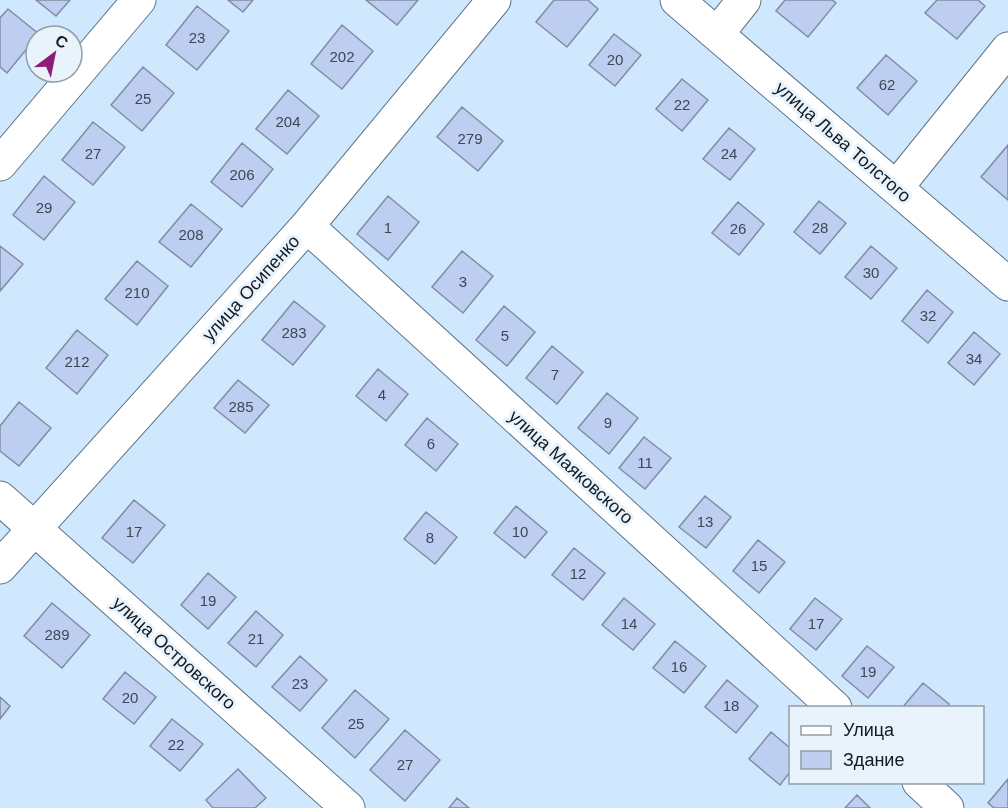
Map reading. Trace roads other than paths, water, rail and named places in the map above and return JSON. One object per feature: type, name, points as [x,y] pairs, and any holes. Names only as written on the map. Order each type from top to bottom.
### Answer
[{"type":"street","points":[[0,164],[139,0]]},
{"type":"street","name":"улица Осипенко","points":[[0,567],[307,226],[494,0]]},
{"type":"street","name":"улица Льва Толстого","points":[[677,0],[1008,284]]},
{"type":"street","points":[[717,34],[744,0]]},
{"type":"street","points":[[896,188],[1008,49]]},
{"type":"street","name":"улица Маяковского","points":[[307,226],[833,706]]},
{"type":"street","name":"улица Островского","points":[[0,498],[348,808]]},
{"type":"street","points":[[920,784],[948,808]]}]
